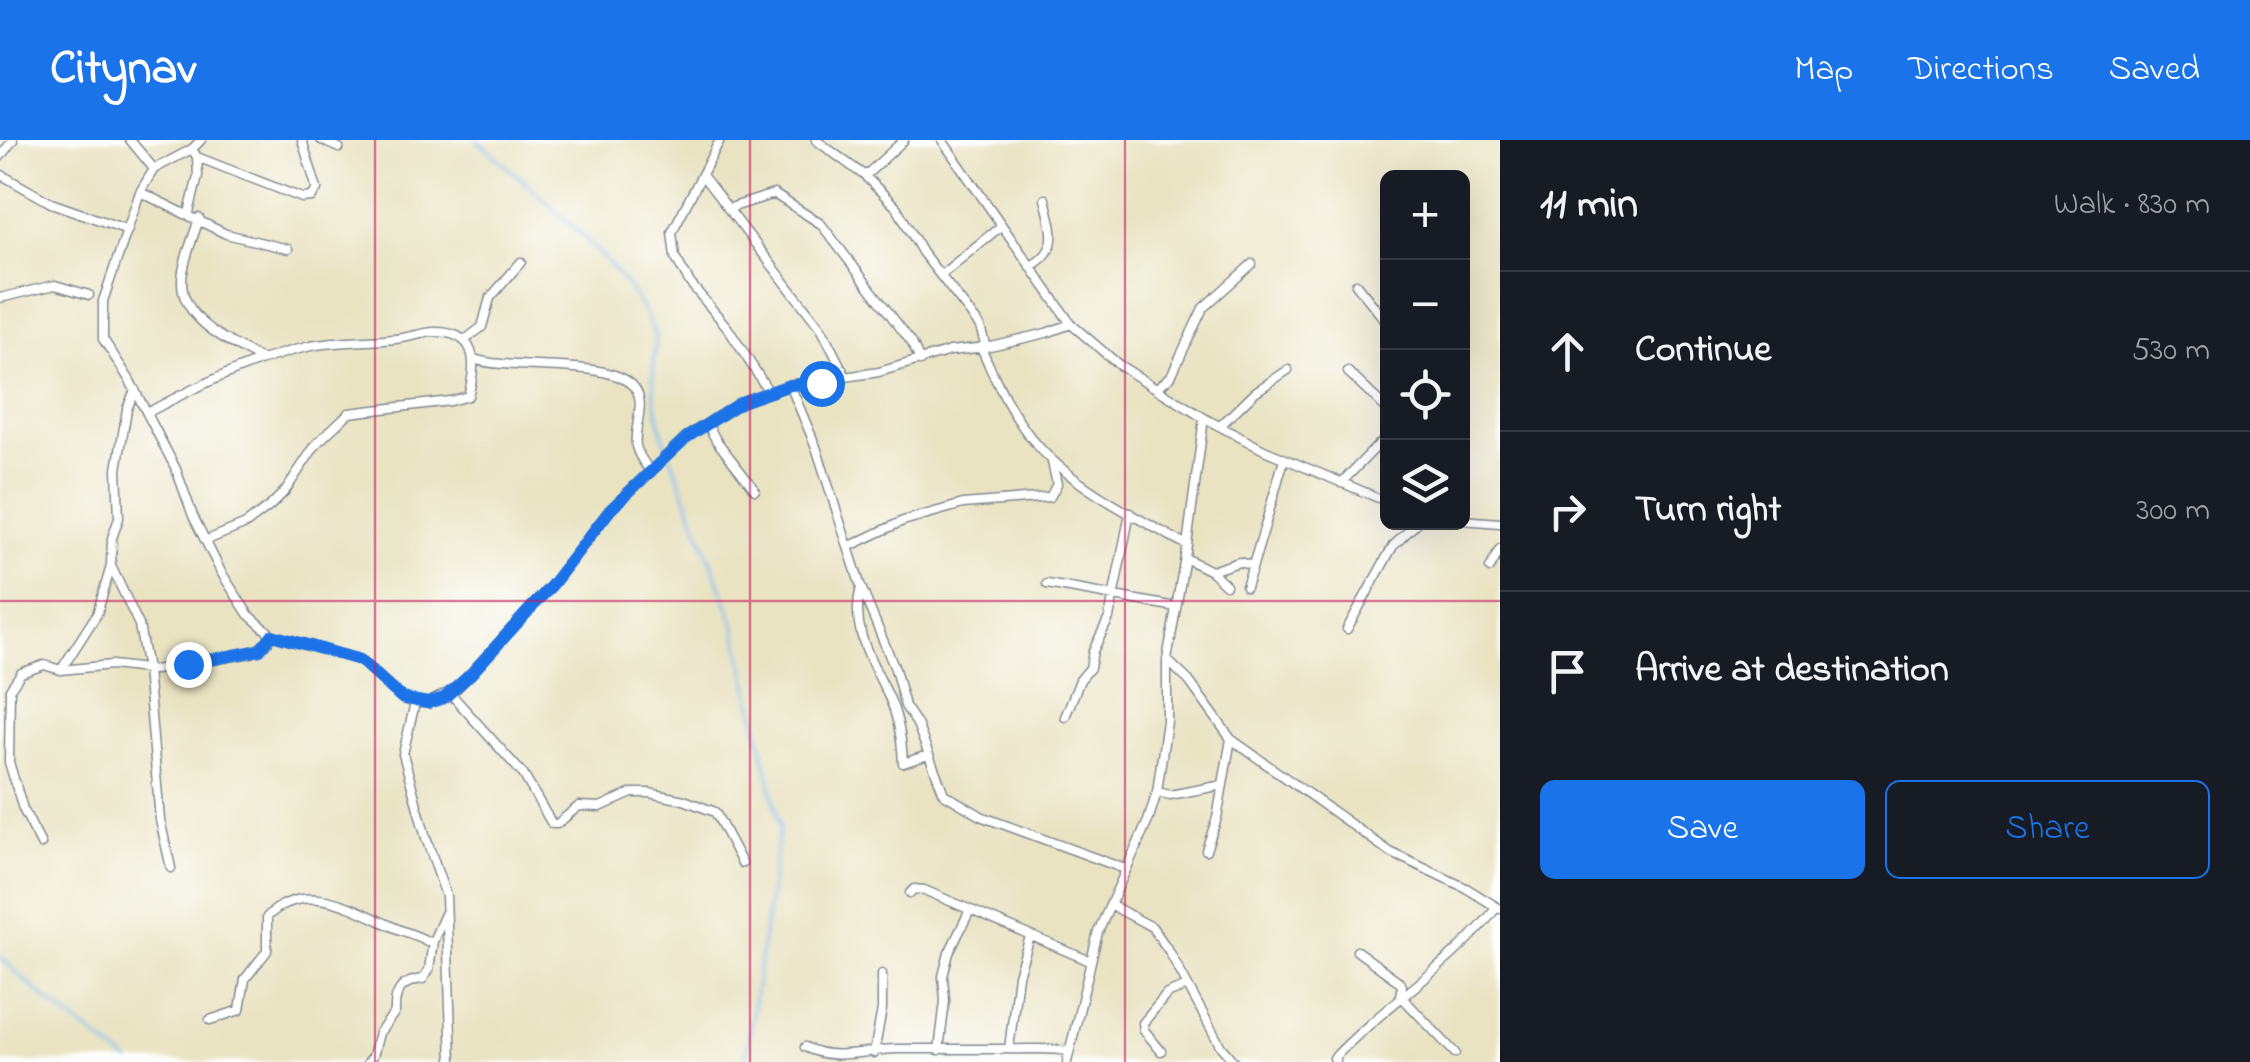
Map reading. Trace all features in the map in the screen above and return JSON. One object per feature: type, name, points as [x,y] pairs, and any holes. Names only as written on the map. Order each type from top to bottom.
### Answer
[{"type":"street","points":[[0,156],[13,140]]},
{"type":"street","points":[[130,140],[154,169]]},
{"type":"street","points":[[189,214],[198,176],[195,153],[201,140]]},
{"type":"street","points":[[302,140],[316,188],[312,198],[302,198],[195,153],[154,169],[140,192],[111,272],[101,320],[102,339],[135,390],[232,594],[248,614],[272,635],[360,660],[402,698],[415,703],[428,703],[450,693],[470,675],[552,585],[610,510],[686,438],[741,402],[790,385],[879,372],[950,351],[1046,334],[1071,324]]},
{"type":"street","points":[[321,140],[339,148]]},
{"type":"street","points":[[720,140],[672,232],[674,256],[770,392]]},
{"type":"street","points":[[816,140],[865,176],[897,208],[922,252],[980,326],[983,347],[1008,402],[1032,439],[1050,458],[1130,514],[1187,545]]},
{"type":"street","points":[[865,176],[904,140]]},
{"type":"street","points":[[947,142],[1071,324],[1119,365],[1204,418],[1284,459],[1380,499]]},
{"type":"street","points":[[0,174],[52,203],[128,230]]},
{"type":"street","points":[[702,175],[822,330],[845,375]]},
{"type":"street","points":[[140,192],[226,234],[288,249]]},
{"type":"street","points":[[730,208],[781,195],[821,224],[912,343],[920,361]]},
{"type":"street","points":[[1031,266],[1052,248],[1045,199]]},
{"type":"street","points":[[199,218],[182,283],[190,304],[218,336],[260,359]]},
{"type":"street","points":[[941,275],[1002,226]]},
{"type":"street","points":[[466,340],[482,326],[490,298],[520,262]]},
{"type":"street","points":[[1157,388],[1171,376],[1198,316],[1252,264]]},
{"type":"street","points":[[1356,284],[1380,314]]},
{"type":"street","points":[[0,298],[54,285],[89,295]]},
{"type":"street","points":[[147,413],[260,359],[315,345],[392,340],[430,332],[454,334],[466,340],[474,359],[468,396],[348,413],[317,442],[285,491],[270,506],[246,524],[208,540]]},
{"type":"street","points":[[474,359],[599,372],[628,382],[638,396],[640,414],[635,443],[651,472]]},
{"type":"street","points":[[1220,426],[1254,392],[1288,370]]},
{"type":"street","points":[[1348,372],[1380,402]]},
{"type":"street","points":[[790,385],[816,447],[860,587],[895,669],[904,706],[916,724],[944,794],[977,814],[1124,869]]},
{"type":"street","points":[[61,670],[97,614],[110,566],[112,538],[119,518],[118,470],[126,409],[135,390]]},
{"type":"street","points":[[1067,1062],[1098,932],[1157,792],[1167,721],[1167,660],[1204,418]]},
{"type":"street","points":[[708,425],[755,490]]},
{"type":"street","points":[[1341,483],[1383,440]]},
{"type":"street","points":[[848,547],[903,520],[963,504],[1050,497],[1058,484],[1050,458]]},
{"type":"street","points":[[1246,587],[1284,459]]},
{"type":"street","points":[[1065,717],[1109,618],[1130,514]]},
{"type":"street","points":[[1470,521],[1496,523],[1500,533]]},
{"type":"street","points":[[1347,629],[1393,546],[1410,530]]},
{"type":"street","points":[[1490,568],[1500,548]]},
{"type":"street","points":[[1185,558],[1211,571],[1226,585]]},
{"type":"street","points":[[1211,571],[1239,562],[1253,566]]},
{"type":"street","points":[[110,566],[139,625],[148,670],[160,820],[171,868]]},
{"type":"street","points":[[1047,584],[1176,607]]},
{"type":"street","points":[[860,587],[860,634],[899,725],[903,763],[928,755]]},
{"type":"street","points":[[40,844],[23,809],[9,762],[10,689],[20,673],[44,665],[61,670],[112,666],[148,670],[239,656],[260,650],[272,635]]},
{"type":"street","points":[[1167,660],[1188,681],[1230,739],[1390,852],[1499,908],[1459,952],[1400,995],[1334,1058],[1336,1062]]},
{"type":"street","points":[[450,693],[523,774],[552,824],[579,806],[600,807],[632,793],[668,796],[715,812],[742,863]]},
{"type":"street","points":[[368,1062],[379,1033],[395,1012],[394,999],[402,986],[410,980],[423,979],[429,970],[433,940],[444,914],[446,896],[403,754],[415,703]]},
{"type":"street","points":[[1206,850],[1217,818],[1230,739]]},
{"type":"street","points":[[1157,792],[1170,795],[1223,785]]},
{"type":"street","points":[[910,893],[914,889],[924,890],[1090,962]]},
{"type":"street","points":[[210,1020],[240,1010],[245,978],[267,951],[267,917],[289,904],[315,897],[335,901],[397,930],[433,940]]},
{"type":"street","points":[[1110,905],[1152,927],[1221,1047],[1234,1062]]},
{"type":"street","points":[[940,1050],[943,976],[970,910]]},
{"type":"street","points":[[444,914],[448,926],[452,1062]]},
{"type":"street","points":[[1009,1049],[1018,975],[1030,937]]},
{"type":"street","points":[[1357,951],[1397,980],[1402,986],[1400,995]]},
{"type":"street","points":[[874,1053],[882,1009],[882,974]]},
{"type":"street","points":[[1161,1051],[1144,1030],[1143,1022],[1167,994],[1187,986]]},
{"type":"street","points":[[1400,995],[1455,1053]]},
{"type":"street","points":[[805,1047],[817,1055],[852,1057],[894,1049],[1048,1047],[1068,1051]]},
{"type":"waterway","points":[[477,140],[575,228],[640,305],[655,335],[654,394],[668,450]]},
{"type":"waterway","points":[[671,457],[734,622],[780,827],[745,1062]]},
{"type":"waterway","points":[[0,957],[48,1001],[129,1062]]},
{"type":"route","points":[[188,664],[260,650],[272,635],[360,660],[402,698],[415,703],[444,698],[552,585],[610,510],[686,438],[741,402],[790,385],[821,383]]}]
